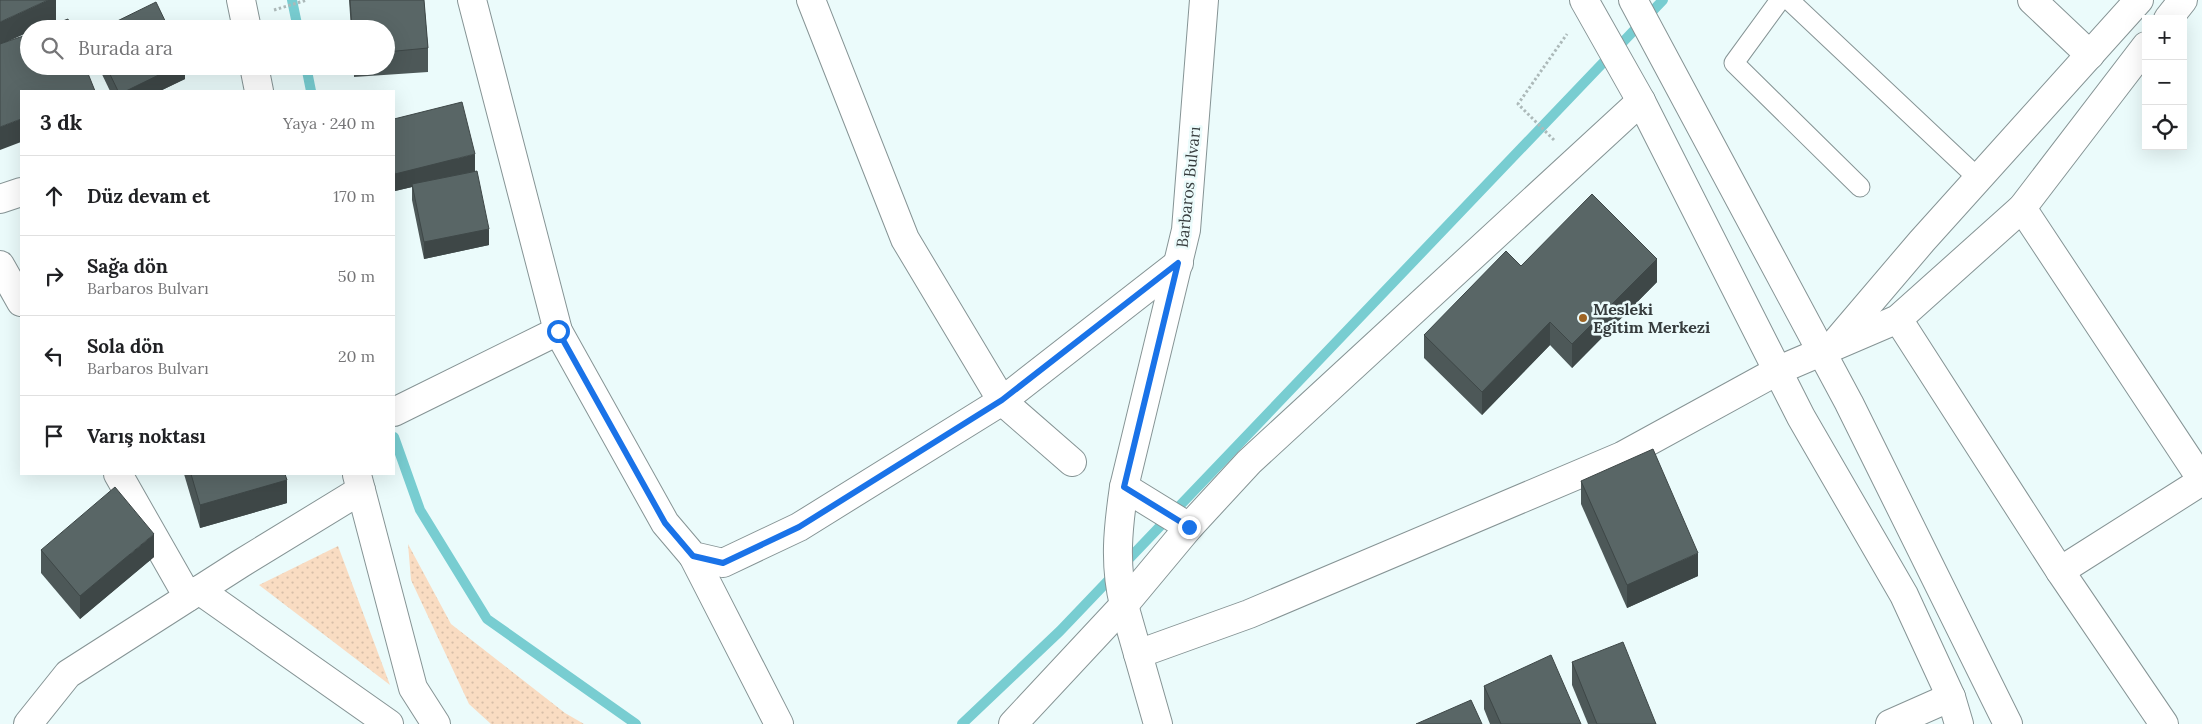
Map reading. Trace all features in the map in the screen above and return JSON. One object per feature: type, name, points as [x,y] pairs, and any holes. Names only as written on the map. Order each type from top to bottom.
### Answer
[{"type":"street","points":[[241,0],[245,20]]},
{"type":"street","points":[[472,0],[558,331],[665,523],[693,556],[779,724]]},
{"type":"street","points":[[811,0],[905,239],[1002,400],[1072,462]]},
{"type":"street","name":"Barbaros Bulvarı","points":[[1158,724],[1122,596],[1117,533],[1135,494],[1178,263],[1186,230],[1204,0]]},
{"type":"street","points":[[1633,0],[1826,350],[1849,403],[2008,724]]},
{"type":"street","points":[[2032,0],[2090,55]]},
{"type":"street","points":[[1826,350],[2139,0]]},
{"type":"street","points":[[2171,15],[2183,0]]},
{"type":"street","points":[[1589,8],[1641,101],[1779,370],[1801,417],[1904,595],[1950,697],[1959,724]]},
{"type":"street","points":[[1138,654],[1249,614],[1622,456],[1779,370],[1898,319],[2022,208],[2142,51]]},
{"type":"street","points":[[256,75],[259,90]]},
{"type":"street","points":[[1013,724],[1182,523],[1641,101]]},
{"type":"street","points":[[0,199],[20,192]]},
{"type":"street","points":[[2022,208],[2202,480],[2060,571]]},
{"type":"street","points":[[693,556],[723,563],[799,527],[1002,400],[1178,263]]},
{"type":"street","points":[[0,265],[20,300]]},
{"type":"street","points":[[1898,319],[2060,571],[2164,724]]},
{"type":"street","points":[[396,411],[558,331]]},
{"type":"street","points":[[119,475],[193,594],[389,724]]},
{"type":"street","points":[[28,724],[68,674],[193,594],[359,482],[413,688],[436,724]]},
{"type":"street","points":[[1135,494],[1182,523]]},
{"type":"street","points":[[1890,724],[1950,697]]},
{"type":"lane","points":[[1780,0],[1734,63],[1860,187]]},
{"type":"lane","points":[[1790,0],[1979,179]]},
{"type":"path","points":[[1556,142],[1518,104],[1589,8]]},
{"type":"shaded area","points":[[408,544],[451,624],[565,713],[584,724],[491,724],[469,704],[411,580]]},
{"type":"shaded area","points":[[338,546],[390,685],[259,585]]},
{"type":"building","points":[[0,0],[48,0],[0,22]]},
{"type":"building","points":[[350,0],[424,0],[428,48],[395,51],[395,20],[351,20]]},
{"type":"building","points":[[156,2],[165,20],[119,20]]},
{"type":"building","points":[[20,37],[20,75],[89,75],[95,90],[20,90],[20,119],[0,127],[0,44]]},
{"type":"building","points":[[110,75],[159,75],[128,90],[118,90]]},
{"type":"building","points":[[462,102],[475,154],[395,174],[395,119]]},
{"type":"building","points":[[477,171],[489,229],[424,242],[412,184]]},
{"type":"building","points":[[1592,194],[1657,259],[1572,344],[1550,322],[1482,392],[1424,335],[1506,251],[1521,266]]},
{"type":"building","points":[[1653,449],[1698,553],[1627,585],[1581,481]]},
{"type":"building","points":[[191,475],[285,475],[287,480],[200,505]]},
{"type":"building","points":[[115,487],[154,534],[80,596],[41,550]]},
{"type":"building","points":[[1623,642],[1656,724],[1597,724],[1572,662]]},
{"type":"building","points":[[1551,655],[1581,724],[1501,724],[1484,686]]},
{"type":"building","points":[[1471,700],[1482,724],[1416,724]]},
{"type":"waterway","points":[[292,0],[296,20]]},
{"type":"waterway","points":[[962,724],[1060,631],[1663,0]]},
{"type":"waterway","points":[[308,75],[311,90]]},
{"type":"waterway","points":[[395,440],[420,510],[487,619],[636,724]]},
{"type":"place","name":"Mesleki Egitim Merkezi","points":[[1583,318]]},
{"type":"route","points":[[558,331],[665,523],[693,556],[723,563],[799,527],[1002,400],[1178,263],[1124,487],[1189,527]]}]
